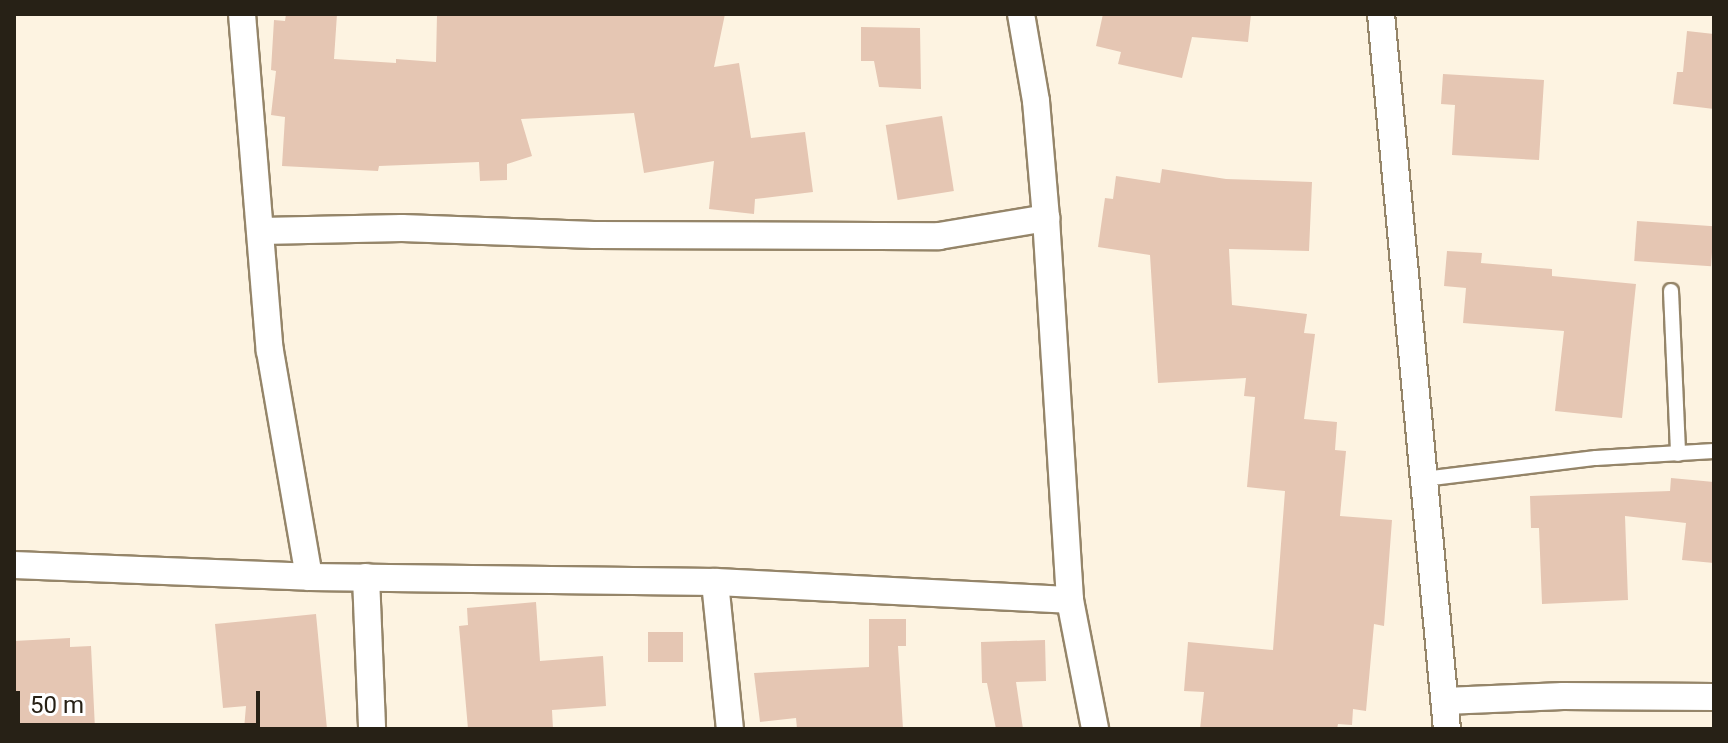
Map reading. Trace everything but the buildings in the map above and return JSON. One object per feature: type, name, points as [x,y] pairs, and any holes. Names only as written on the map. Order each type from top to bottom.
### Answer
[{"type":"street","points":[[242,14],[270,351],[309,577]]},
{"type":"street","points":[[1021,14],[1036,101],[1046,218],[1070,600],[1091,693],[1095,729]]},
{"type":"street","points":[[1381,14],[1447,729]]},
{"type":"street","points":[[261,231],[402,228],[594,235],[939,236],[1046,218]]},
{"type":"street","points":[[14,565],[309,577],[715,582],[1070,600]]},
{"type":"street","points":[[366,577],[372,729]]},
{"type":"street","points":[[715,582],[730,729]]},
{"type":"street","points":[[1445,701],[1563,696],[1714,697]]},
{"type":"lane","points":[[1671,291],[1678,454]]},
{"type":"lane","points":[[1424,479],[1596,458],[1714,451]]}]
